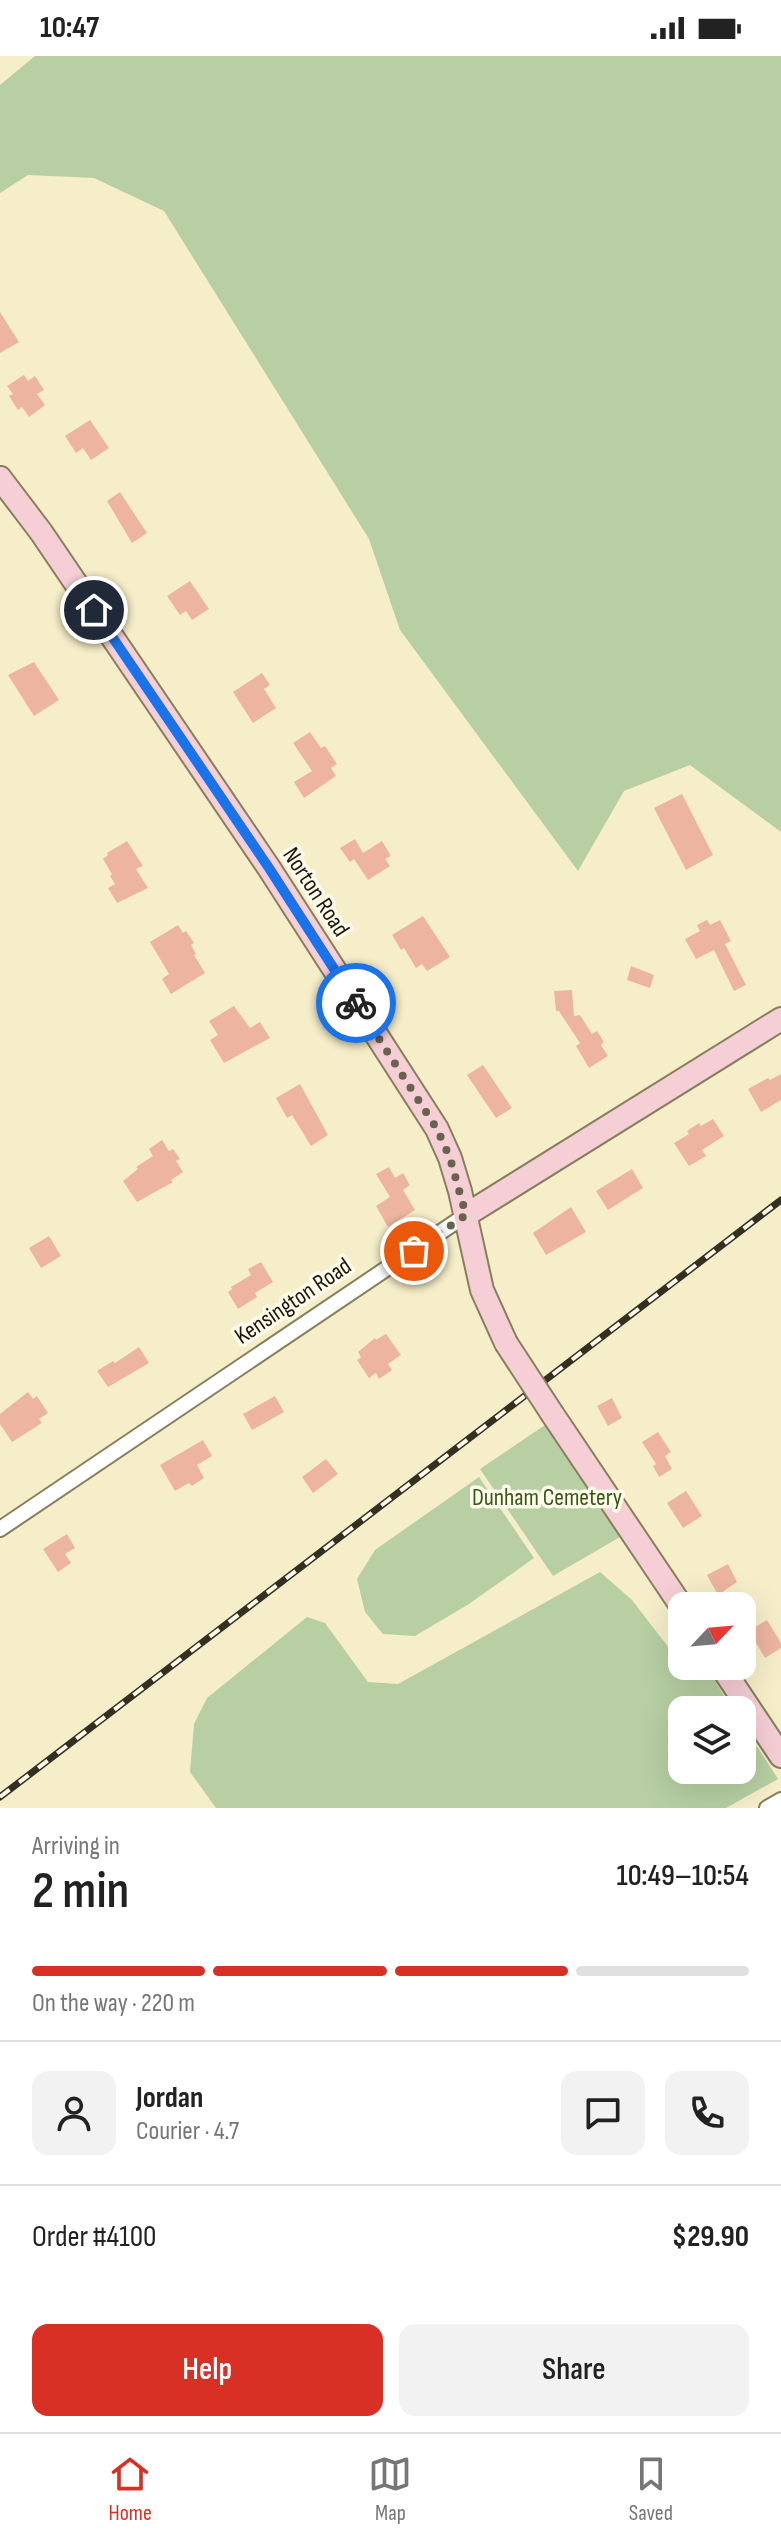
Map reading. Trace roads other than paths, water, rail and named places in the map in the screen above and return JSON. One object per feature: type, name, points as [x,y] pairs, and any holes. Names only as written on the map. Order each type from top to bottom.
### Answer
[{"type":"main road","name":"Norton Road","points":[[0,478],[41,532],[269,868],[437,1129],[450,1158],[466,1215],[478,1280],[506,1343],[672,1592]]},
{"type":"main road","name":"Kensington Road","points":[[466,1215],[781,1019]]},
{"type":"main road","points":[[730,1680],[781,1756]]},
{"type":"street","name":"Kensington Road","points":[[0,1529],[466,1215]]},
{"type":"street","points":[[767,1808],[781,1800]]},
{"type":"railway","points":[[0,1797],[781,1200]]},
{"type":"park label","name":"Dunham Cemetery","points":[[547,1497]]}]
